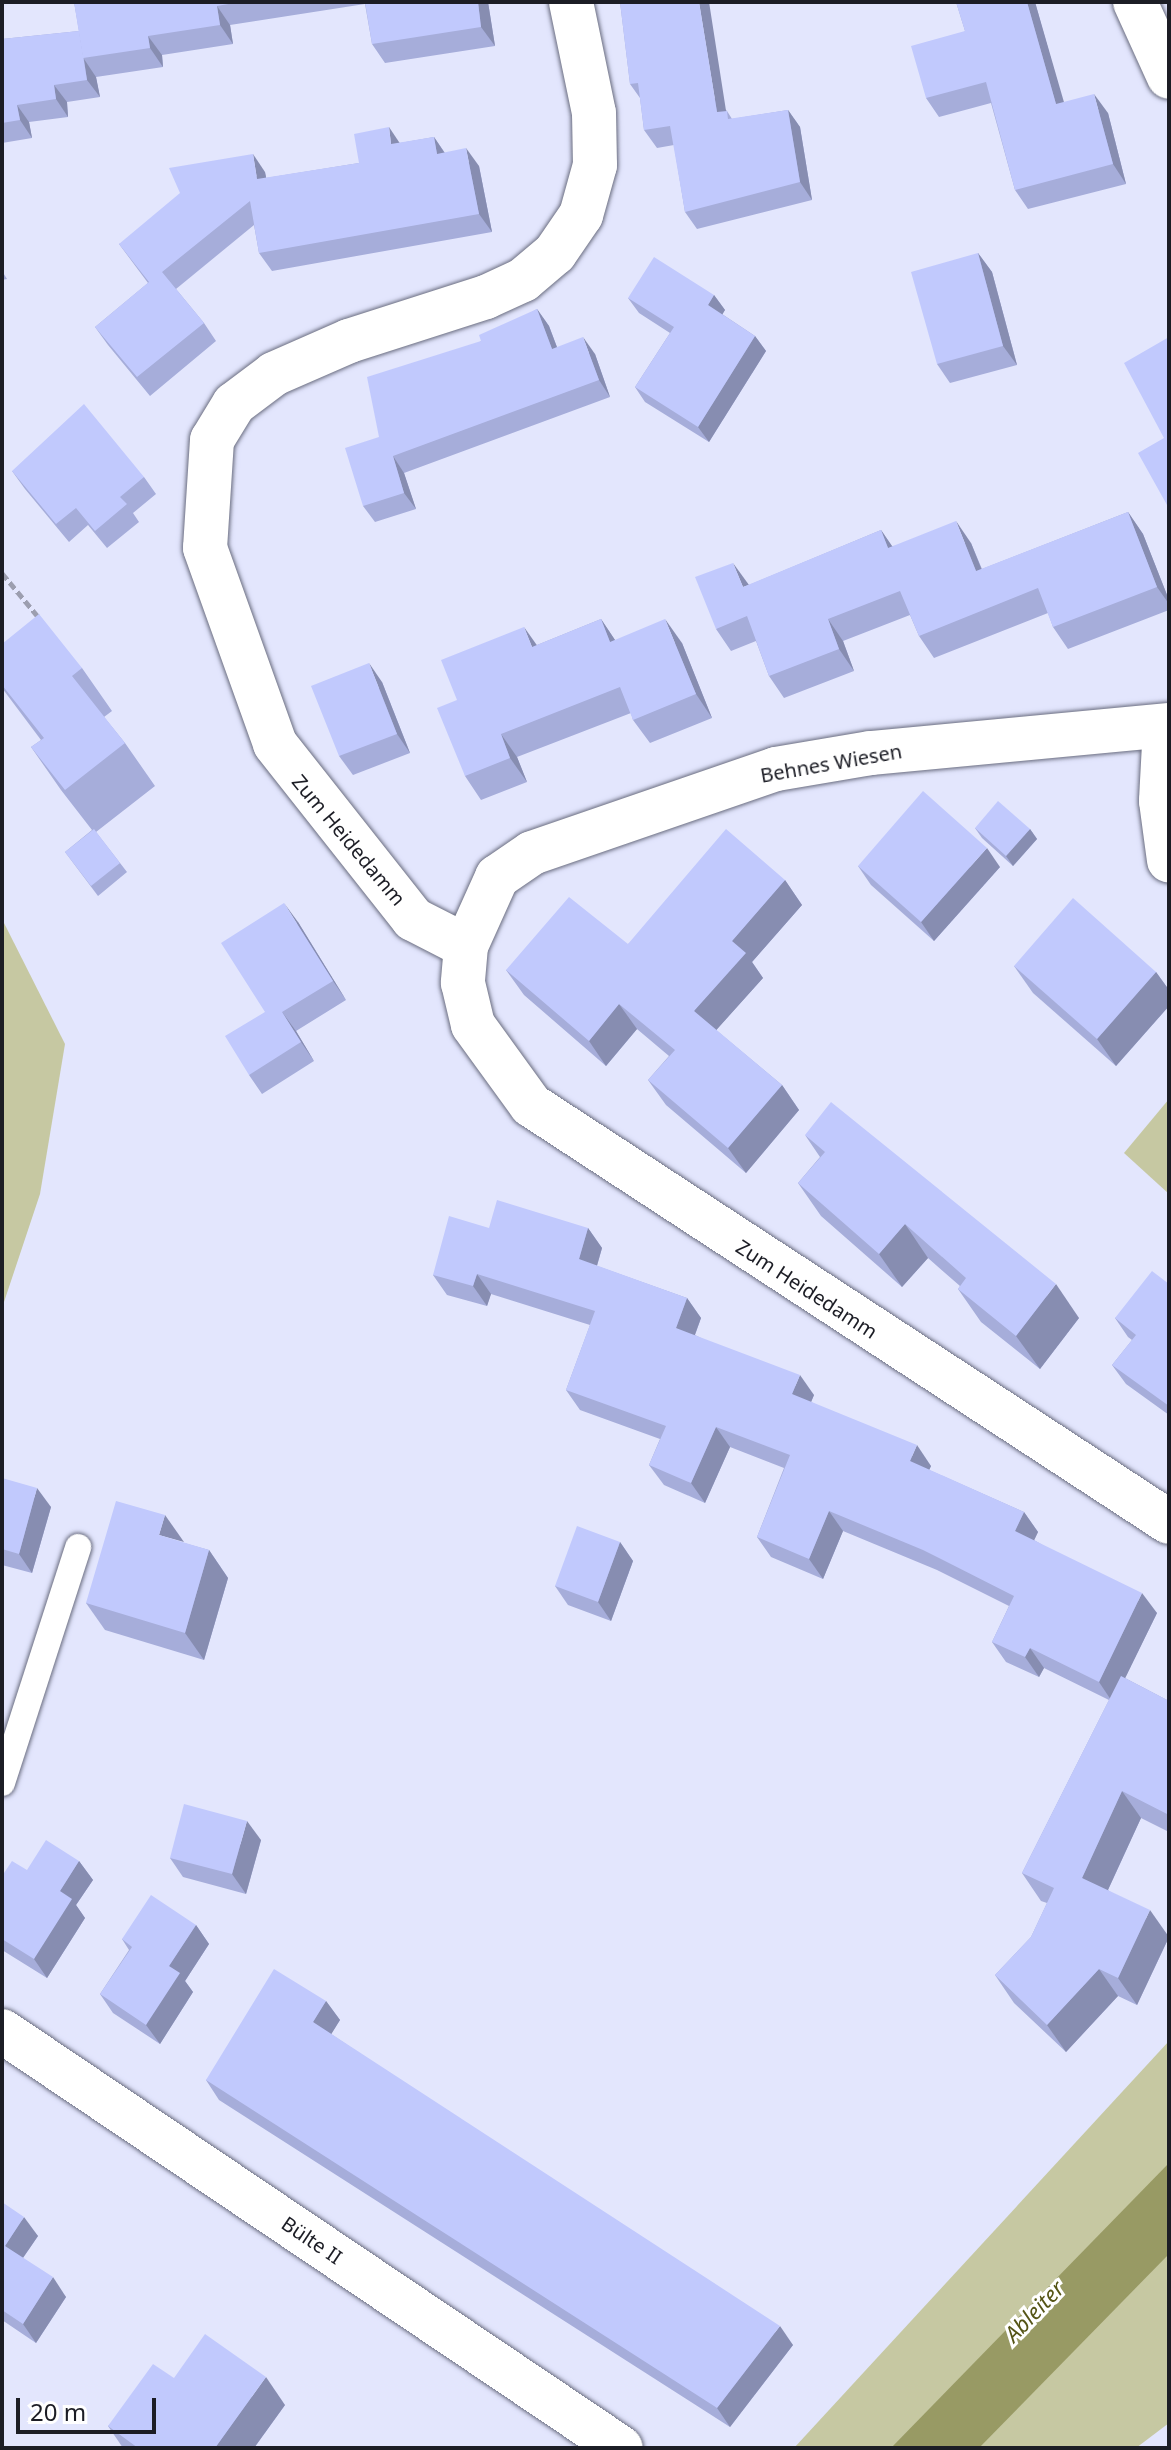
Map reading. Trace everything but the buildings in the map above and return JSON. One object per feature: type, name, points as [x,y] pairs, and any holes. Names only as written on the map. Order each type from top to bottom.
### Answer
[{"type":"street","name":"Zum Heidedamm","points":[[571,2],[594,113],[595,165],[581,215],[555,253],[523,280],[486,297],[349,341],[274,374],[234,404],[212,440],[204,491],[205,548],[275,744],[413,919],[466,946],[463,983],[473,1025],[531,1105],[1169,1522]]},
{"type":"street","points":[[1135,2],[1169,77]]},
{"type":"street","name":"Behnes Wiesen","points":[[466,946],[497,877],[532,853],[776,769],[871,753],[1167,726],[1161,801],[1169,860]]},
{"type":"street","name":"Bülte II","points":[[2,2031],[621,2448]]},
{"type":"lane","points":[[2,1783],[78,1547]]},
{"type":"path","points":[[2,573],[46,627]]},
{"type":"shaded area","points":[[2,919],[65,1044],[40,1194],[2,1308]]},
{"type":"shaded area","points":[[1169,1099],[1169,1194],[1124,1153]]},
{"type":"shaded area","points":[[1169,2041],[1169,2423],[1136,2448],[794,2448]]},
{"type":"water","name":"Ableiter","points":[[1169,2163],[1169,2254],[979,2448],[891,2448]]}]
